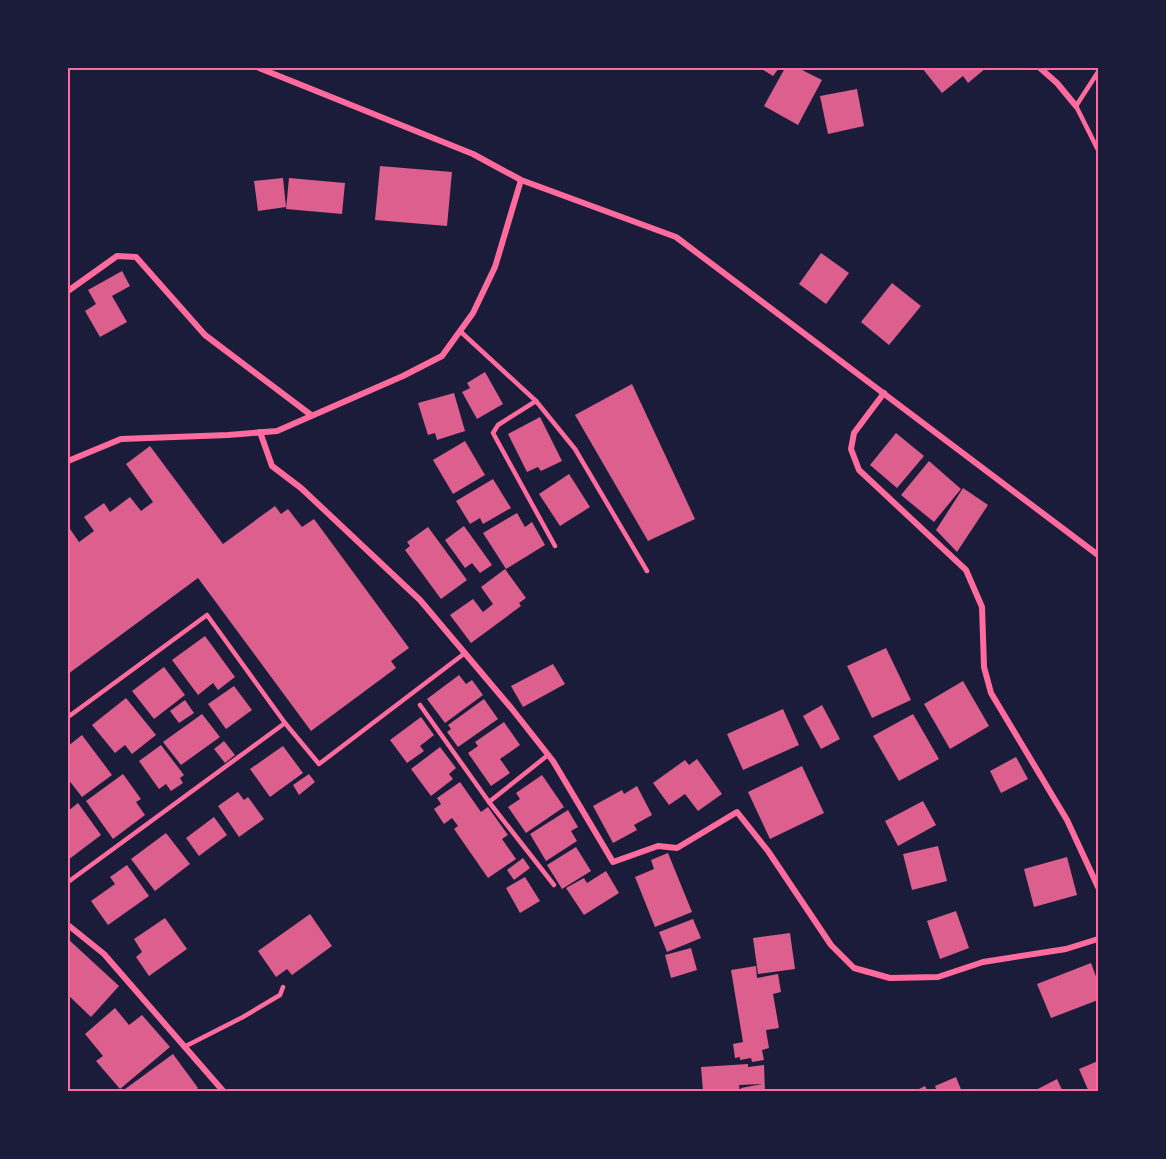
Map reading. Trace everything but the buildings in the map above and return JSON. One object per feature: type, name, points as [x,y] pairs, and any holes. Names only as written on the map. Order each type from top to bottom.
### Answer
[{"type":"street","points":[[259,68],[473,154],[521,180],[676,237],[1098,555]]},
{"type":"street","points":[[1040,68],[1058,83],[1076,106]]},
{"type":"street","points":[[68,461],[121,439],[228,435],[277,430],[403,376],[442,356],[473,313],[495,267],[521,180]]},
{"type":"street","points":[[68,291],[117,256],[136,257],[205,335],[311,415]]},
{"type":"street","points":[[884,393],[854,433],[851,449],[859,470],[966,570],[982,607],[984,667],[991,693],[1067,820],[1098,887]]},
{"type":"street","points":[[260,432],[272,466],[301,488],[412,593],[465,653],[548,755],[613,862],[658,846],[677,848],[737,812],[768,851],[831,945],[854,968],[890,978],[938,977],[983,962],[1066,949],[1098,939]]},
{"type":"street","points":[[68,925],[104,954],[224,1092]]},
{"type":"lane","points":[[1098,72],[1076,106],[1098,150]]},
{"type":"lane","points":[[461,332],[536,401],[575,449],[647,571]]},
{"type":"lane","points":[[536,401],[498,425],[493,433],[555,546]]},
{"type":"lane","points":[[68,717],[207,615],[285,723],[319,764],[465,653]]},
{"type":"lane","points":[[420,705],[489,802],[554,885]]},
{"type":"lane","points":[[68,882],[285,723]]},
{"type":"lane","points":[[489,802],[548,755]]},
{"type":"lane","points":[[184,1047],[280,995],[284,987]]}]
